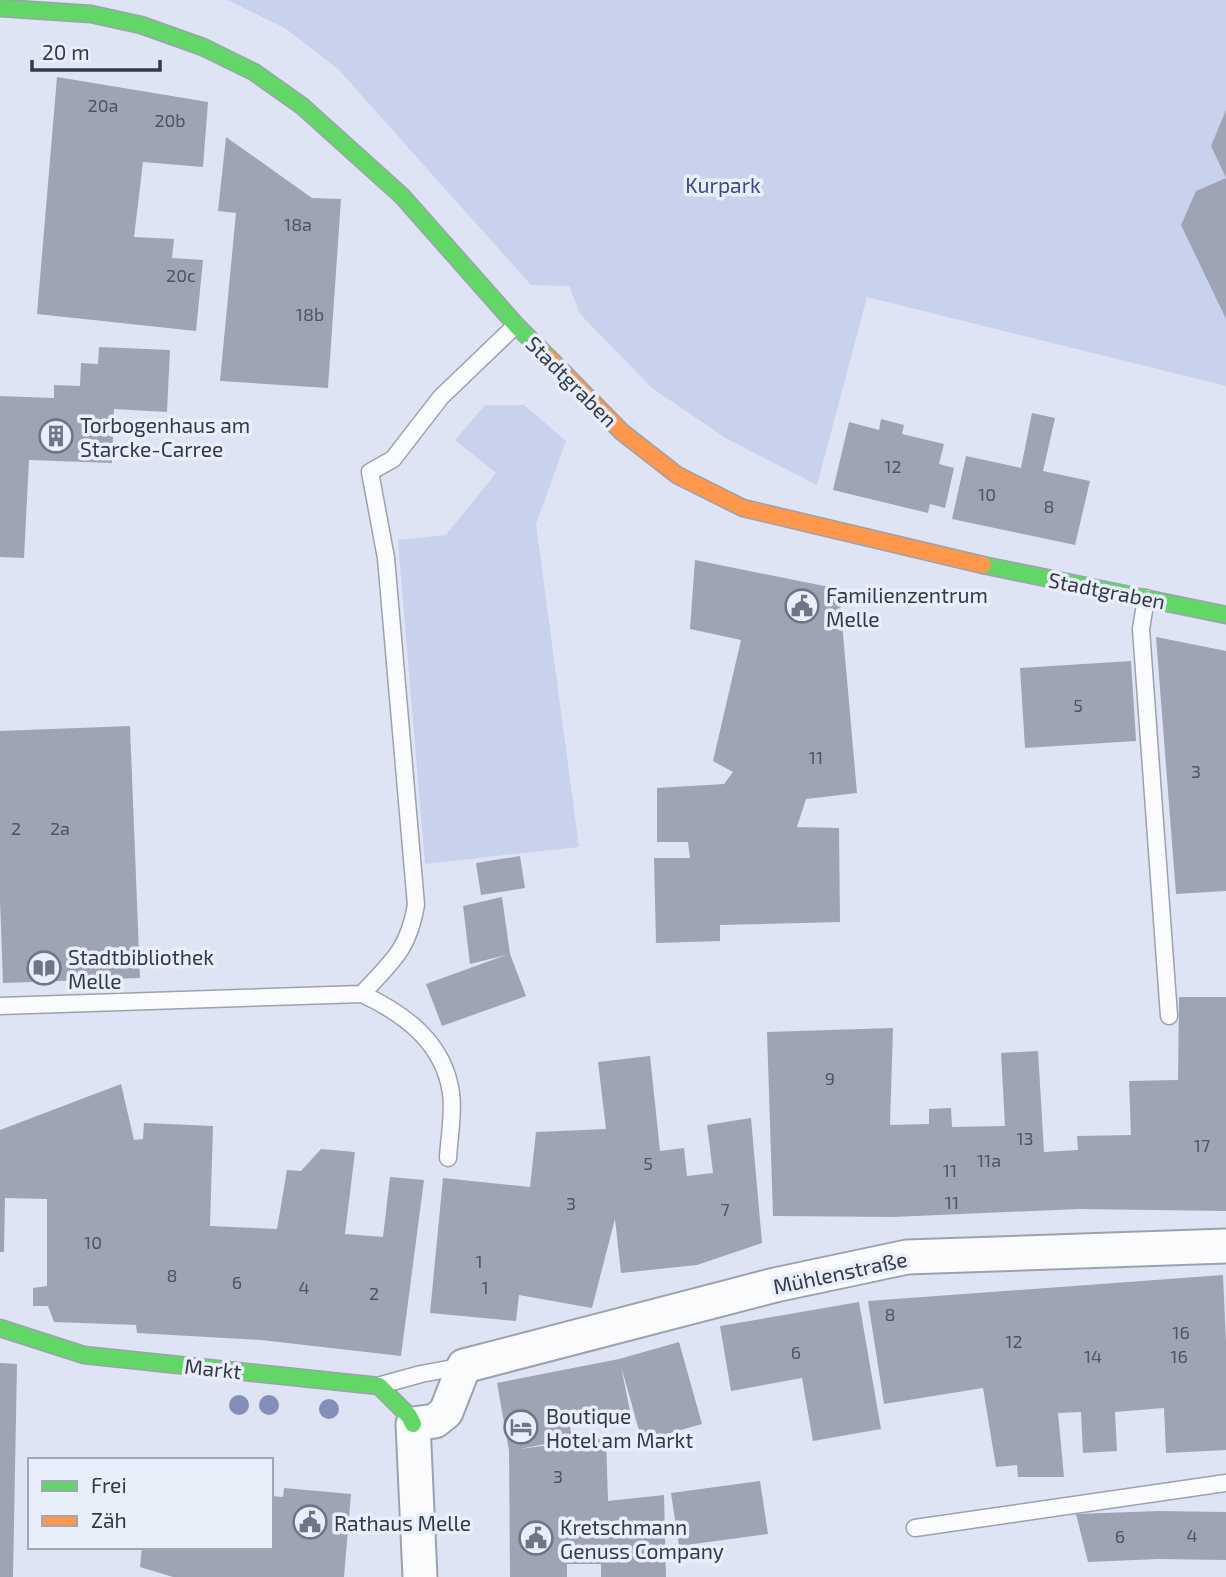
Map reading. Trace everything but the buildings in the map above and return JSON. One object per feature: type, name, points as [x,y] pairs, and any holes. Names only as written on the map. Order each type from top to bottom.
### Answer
[{"type":"street","name":"Stadtgraben","points":[[0,8],[91,14],[141,25],[203,47],[254,72],[303,106],[402,196],[516,325],[633,440],[677,475],[743,508],[1012,572],[1226,615]]},
{"type":"street","name":"Mühlenstraße","points":[[464,1366],[775,1285],[907,1257],[1226,1246]]},
{"type":"street","name":"Markt","points":[[0,1328],[84,1355],[379,1386]]},
{"type":"street","points":[[413,1424],[435,1421],[446,1412],[464,1366]]},
{"type":"street","points":[[379,1386],[409,1416],[413,1424],[420,1577]]},
{"type":"lane","points":[[362,994],[398,956],[412,930],[416,905],[386,558],[370,472],[393,458],[441,397],[516,325]]},
{"type":"lane","points":[[1146,598],[1141,629],[1169,1016]]},
{"type":"lane","points":[[0,1006],[362,994],[383,1004],[418,1028],[439,1054],[452,1094],[448,1158]]},
{"type":"lane","points":[[379,1386],[464,1366]]},
{"type":"lane","points":[[915,1528],[1226,1483]]},
{"type":"green space","name":"Kurpark","points":[[227,0],[1226,0],[1226,386],[867,297],[817,485],[727,439],[652,388],[580,314],[569,286],[531,285],[338,69],[285,28]]},
{"type":"green space","points":[[485,405],[524,405],[566,441],[536,524],[579,847],[425,864],[398,540],[446,535],[496,473],[455,440]]},
{"type":"traffic: fast","points":[[0,8],[91,14],[141,25],[203,47],[254,72],[302,106],[402,196],[516,325],[549,358]]},
{"type":"traffic: fast","points":[[983,565],[1226,615]]},
{"type":"traffic: fast","points":[[0,1328],[84,1355],[379,1386],[409,1416],[413,1424]]},
{"type":"traffic: slow","points":[[549,358],[622,432],[677,475],[743,508],[983,565]]},
{"type":"place","name":"Torbogenhaus am Starcke-Carree","points":[[56,436]]},
{"type":"place","name":"Familienzentrum Melle","points":[[802,606]]},
{"type":"place","name":"Stadtbibliothek Melle","points":[[44,968]]},
{"type":"place","name":"Boutique Hotel am Markt","points":[[521,1427]]},
{"type":"place","name":"Rathaus Melle","points":[[310,1522]]},
{"type":"place","name":"Kretschmann Genuss Company","points":[[536,1538]]}]
